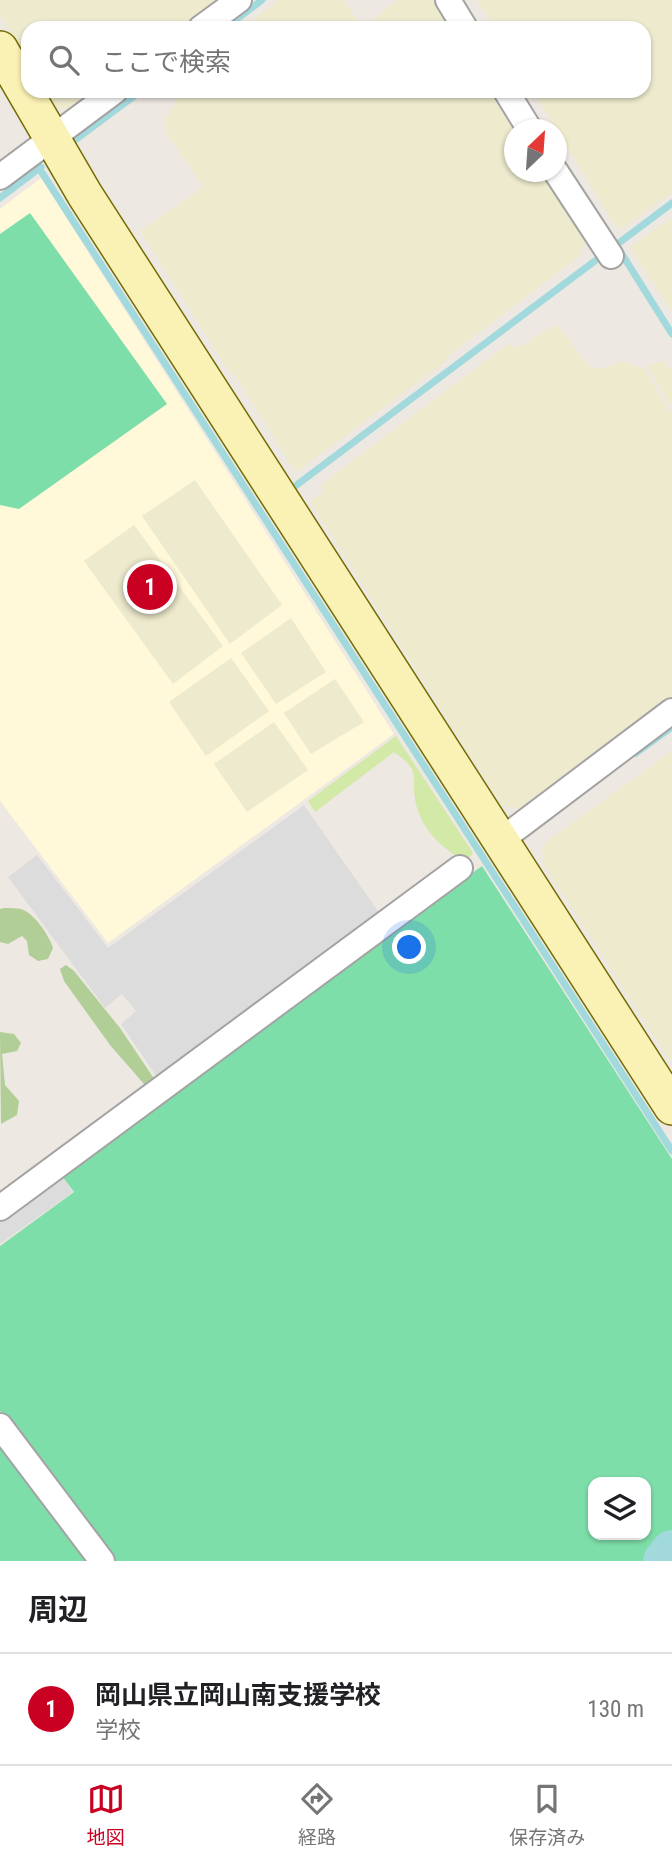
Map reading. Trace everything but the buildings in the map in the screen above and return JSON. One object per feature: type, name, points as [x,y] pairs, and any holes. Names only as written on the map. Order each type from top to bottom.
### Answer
[{"type":"street","points":[[210,21],[239,0]]},
{"type":"street","points":[[448,0],[462,21]]},
{"type":"street","points":[[0,49],[21,86]]},
{"type":"street","points":[[28,98],[85,195],[672,1107]]},
{"type":"street","points":[[0,177],[106,98]]},
{"type":"street","points":[[510,98],[523,119]]},
{"type":"street","points":[[562,182],[608,252]]},
{"type":"street","points":[[501,840],[672,712]]},
{"type":"street","points":[[0,1208],[460,868]]},
{"type":"street","points":[[0,1426],[102,1561]]},
{"type":"shaded area","points":[[0,0],[225,0],[196,21],[21,21],[21,51],[0,14]]},
{"type":"shaded area","points":[[279,0],[343,0],[358,21],[251,21]]},
{"type":"shaded area","points":[[398,0],[437,0],[454,21],[370,21]]},
{"type":"shaded area","points":[[477,0],[672,0],[672,193],[623,228],[617,229],[567,147],[567,119],[550,119],[537,98],[651,98],[651,21],[490,21]]},
{"type":"shaded area","points":[[48,98],[92,98],[78,108],[58,108]]},
{"type":"shaded area","points":[[176,98],[502,98],[516,119],[504,119],[504,182],[554,182],[588,235],[580,256],[447,357],[445,362],[298,471],[294,470],[140,231],[203,187],[167,134],[164,122]]},
{"type":"shaded area","points":[[41,178],[394,734],[108,943],[0,801],[0,209]]},
{"type":"shaded area","points":[[672,217],[672,313],[630,247]]},
{"type":"shaded area","points":[[552,326],[560,327],[592,368],[600,369],[623,361],[645,369],[669,411],[672,410],[672,698],[520,809],[501,805],[310,501],[324,492],[320,485],[508,344],[513,347],[521,346]]},
{"type":"shaded area","points":[[665,361],[672,373],[670,406],[647,365]]},
{"type":"shaded area","points":[[195,480],[282,605],[230,644],[142,516]]},
{"type":"shaded area","points":[[134,525],[223,646],[173,684],[84,561]]},
{"type":"shaded area","points":[[291,618],[326,672],[276,704],[241,653]]},
{"type":"shaded area","points":[[231,658],[269,711],[206,756],[169,702]]},
{"type":"shaded area","points":[[335,679],[364,722],[311,754],[284,713]]},
{"type":"shaded area","points":[[274,722],[308,770],[247,812],[214,764]]},
{"type":"shaded area","points":[[672,751],[672,1064],[543,863],[542,849],[547,841]]},
{"type":"shaded area","points":[[304,805],[380,914],[159,1080],[121,1024],[136,1011],[122,994],[105,1008],[8,877],[37,855],[108,948]]},
{"type":"shaded area","points":[[62,1176],[73,1192],[0,1244],[0,1221]]},
{"type":"green space","points":[[30,213],[167,404],[19,509],[0,505],[0,234]]},
{"type":"green space","points":[[396,736],[473,853],[466,861],[449,851],[428,831],[416,804],[412,770],[394,752],[315,812],[308,801]]},
{"type":"green space","points":[[482,866],[672,1159],[672,1534],[651,1561],[110,1561],[0,1411],[0,1246],[74,1192],[62,1176]]},
{"type":"green space","points":[[0,909],[21,909],[36,920],[53,948],[48,959],[38,961],[29,955],[27,941],[22,936],[8,944],[0,942]]},
{"type":"green space","points":[[66,965],[74,971],[120,1028],[157,1083],[152,1087],[144,1084],[110,1045],[64,981],[60,969]]},
{"type":"green space","points":[[0,1032],[14,1034],[21,1043],[17,1051],[2,1054],[5,1085],[19,1101],[17,1115],[1,1124]]},
{"type":"green space","points":[[0,1441],[88,1561],[0,1561]]},
{"type":"waterway","points":[[234,21],[262,0]]},
{"type":"waterway","points":[[71,143],[132,98]]},
{"type":"waterway","points":[[0,198],[41,167]]},
{"type":"waterway","points":[[39,168],[672,1151]]},
{"type":"waterway","points":[[290,490],[672,203]]},
{"type":"waterway","points":[[620,251],[672,334]]},
{"type":"waterway","points":[[636,753],[672,727]]},
{"type":"waterway","points":[[664,1561],[672,1551]]},
{"type":"place","name":"岡山県立岡山南支援学校","points":[[150,587]]}]
